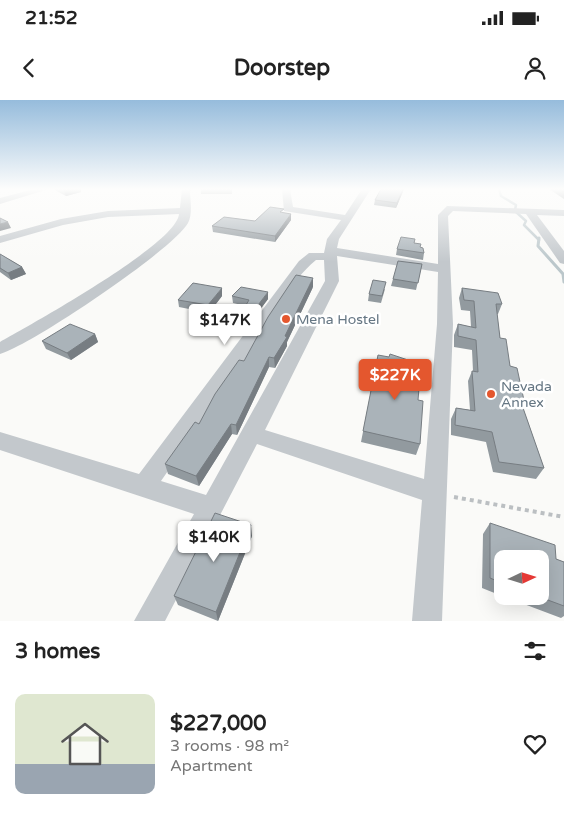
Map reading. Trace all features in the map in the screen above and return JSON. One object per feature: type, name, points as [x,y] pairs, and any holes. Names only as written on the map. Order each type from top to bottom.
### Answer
[{"type":"street","points":[[0,240],[61,222],[100,215],[136,213]]},
{"type":"street","points":[[0,349],[79,303],[168,240],[179,230],[186,213]]},
{"type":"street","points":[[316,213],[347,218]]},
{"type":"street","points":[[149,621],[252,434],[332,281],[331,254],[333,239],[350,213]]},
{"type":"street","points":[[427,621],[445,324],[443,215],[445,213]]},
{"type":"street","points":[[531,213],[564,260]]},
{"type":"street","points":[[144,486],[298,271],[314,256],[331,254],[445,269]]},
{"type":"street","points":[[252,434],[435,493]]},
{"type":"street","points":[[0,441],[212,508]]},
{"type":"path","points":[[435,493],[564,517]]},
{"type":"building","points":[[263,213],[291,214],[275,236],[212,226],[224,217],[255,221]]},
{"type":"building","points":[[0,218],[8,222],[0,224]]},
{"type":"building","points":[[401,237],[415,239],[414,243],[421,244],[420,247],[423,248],[424,253],[397,249]]},
{"type":"building","points":[[0,254],[22,267],[8,273],[0,268]]},
{"type":"building","points":[[398,261],[422,264],[418,283],[393,279]]},
{"type":"building","points":[[296,275],[313,278],[285,336],[287,337],[274,358],[269,357],[236,425],[231,424],[196,476],[165,464],[195,422],[199,424],[215,394],[239,360],[244,361],[268,317]]},
{"type":"building","points":[[373,280],[386,282],[382,296],[369,294]]},
{"type":"building","points":[[193,283],[222,288],[208,305],[178,300]]},
{"type":"building","points":[[241,287],[268,292],[249,317],[240,315],[249,300],[232,296]]},
{"type":"building","points":[[462,288],[498,293],[502,304],[496,304],[500,338],[506,339],[510,366],[517,368],[525,405],[522,405],[544,468],[499,462],[492,432],[455,425],[456,408],[475,411],[472,371],[478,372],[476,340],[458,336],[458,324],[476,328],[474,301],[464,300]]},
{"type":"building","points":[[70,324],[95,334],[67,353],[42,341]]},
{"type":"building","points":[[390,354],[414,362],[413,375],[420,377],[418,400],[423,401],[420,444],[363,431],[378,355],[389,357]]},
{"type":"building","points":[[215,513],[251,525],[216,612],[174,596]]},
{"type":"building","points":[[490,523],[555,545],[556,559],[564,562],[564,606],[549,600],[549,550],[494,550],[494,580],[490,578]]},
{"type":"waterway","points":[[517,213],[526,221],[524,225],[539,240]]},
{"type":"waterway","points":[[539,240],[538,246],[563,274],[564,282]]},
{"type":"place","name":"Mena Hostel","points":[[286,319]]},
{"type":"place","name":"Nevada Annex","points":[[491,394]]}]
